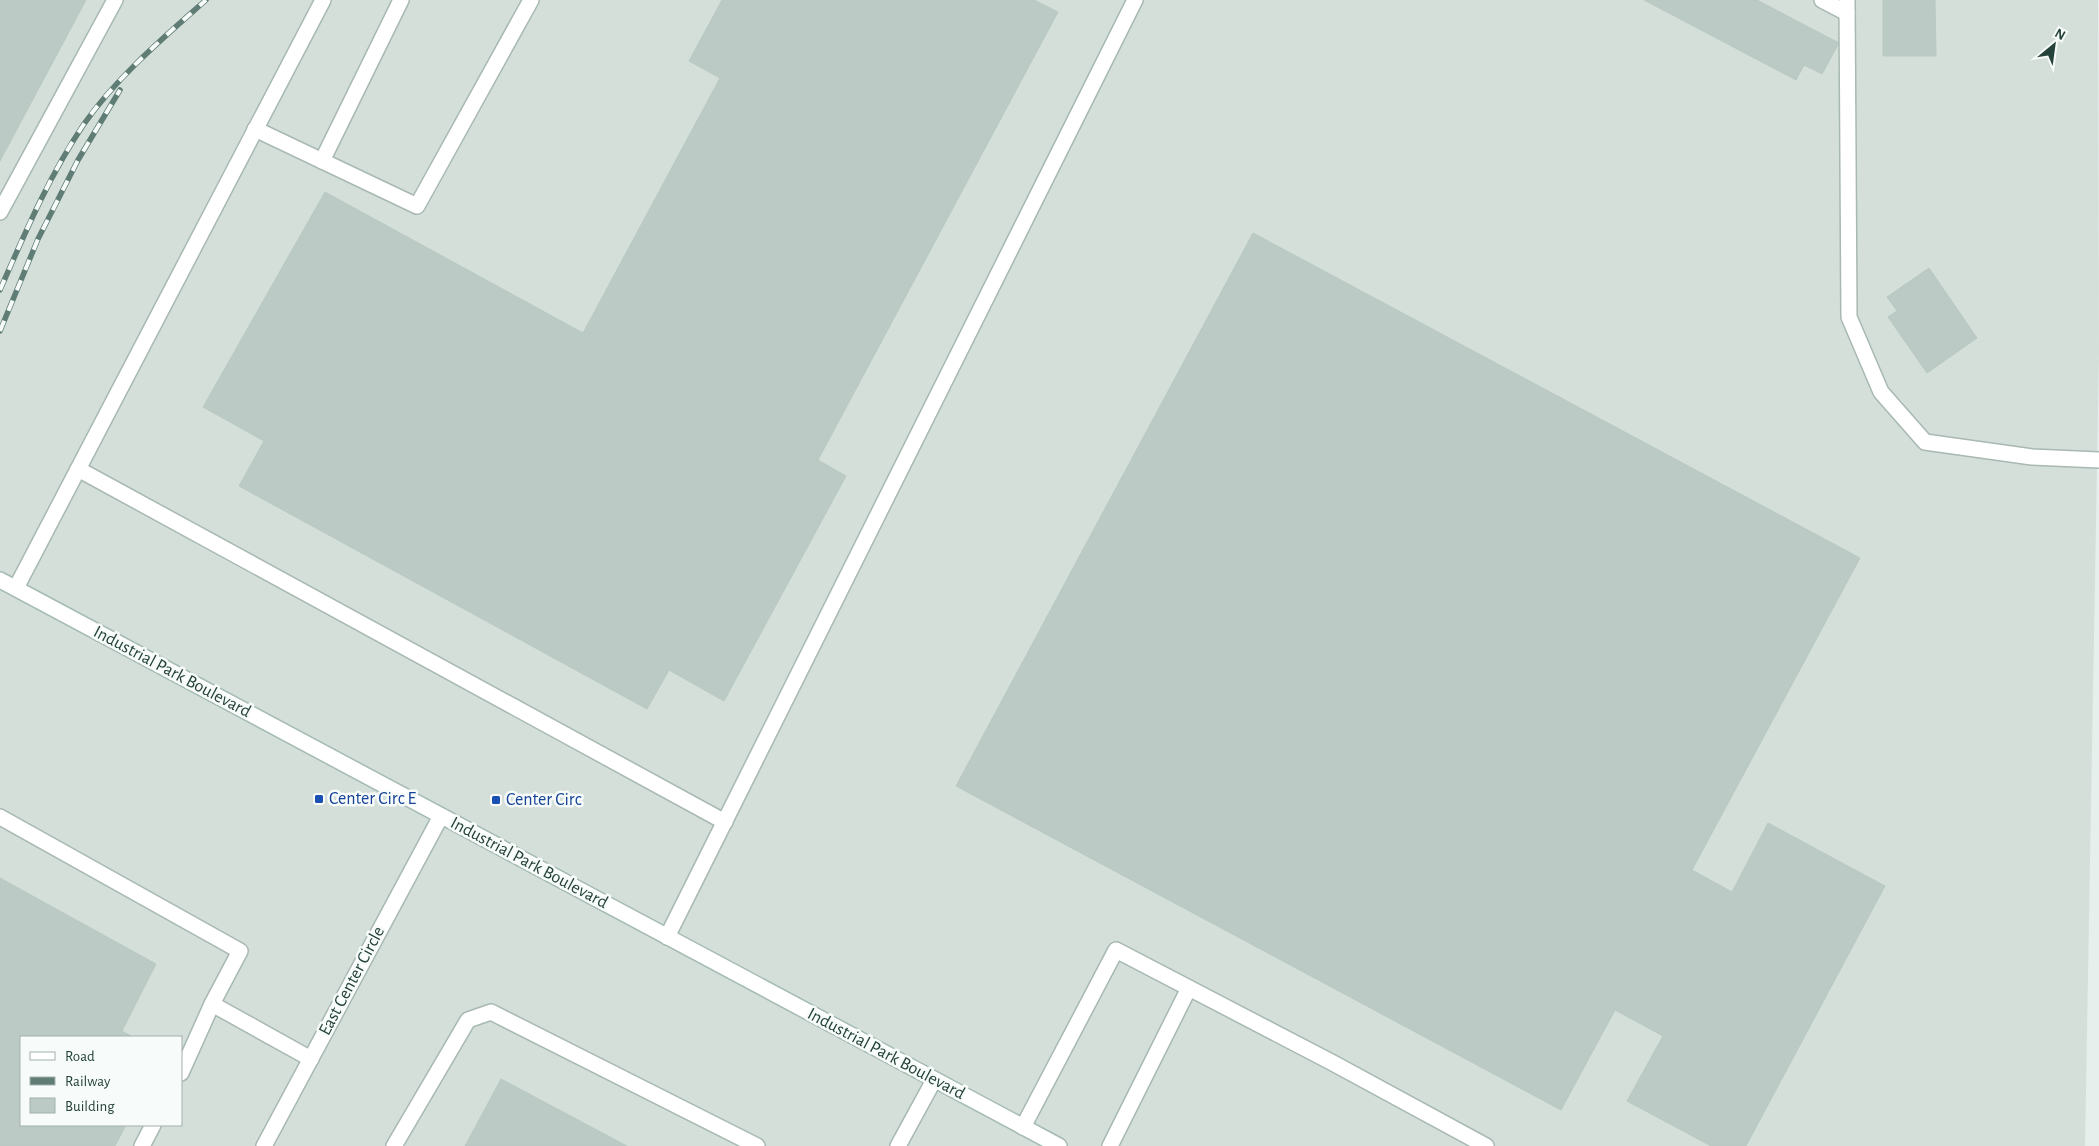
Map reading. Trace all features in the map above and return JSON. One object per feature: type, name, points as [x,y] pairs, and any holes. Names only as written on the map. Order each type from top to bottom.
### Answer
[{"type":"street","points":[[0,212],[114,0]]},
{"type":"street","points":[[16,588],[323,0]]},
{"type":"street","points":[[322,161],[401,0]]},
{"type":"street","points":[[255,129],[417,206],[532,0]]},
{"type":"street","points":[[667,937],[1135,0]]},
{"type":"street","points":[[1822,0],[1847,6],[1849,317],[1881,392],[1925,442],[2032,457],[2099,460]]},
{"type":"street","points":[[78,469],[725,822]]},
{"type":"street","name":"Industrial Park Boulevard","points":[[0,580],[1058,1146]]},
{"type":"street","name":"East Center Circle","points":[[264,1146],[441,816]]},
{"type":"street","points":[[0,817],[240,951],[212,1004],[182,1071]]},
{"type":"street","points":[[1023,1128],[1116,950],[1333,1063],[1486,1146]]},
{"type":"street","points":[[1110,1146],[1189,988]]},
{"type":"street","points":[[212,1004],[311,1059]]},
{"type":"street","points":[[394,1146],[468,1020],[491,1012],[757,1146]]},
{"type":"street","points":[[898,1146],[934,1080]]},
{"type":"street","points":[[142,1146],[152,1126]]},
{"type":"shaded area","points":[[0,0],[2098,0],[2099,353],[2085,1146],[0,1146]]},
{"type":"building","points":[[0,0],[86,0],[0,161]]},
{"type":"building","points":[[722,0],[1034,0],[1058,12],[818,460],[846,476],[724,701],[669,670],[647,709],[239,486],[264,441],[203,407],[325,192],[583,333],[720,78],[689,61]]},
{"type":"building","points":[[1644,0],[1757,0],[1839,43],[1822,74],[1804,65],[1796,80]]},
{"type":"building","points":[[1883,0],[1935,0],[1936,56],[1883,56]]},
{"type":"building","points":[[1253,233],[1860,558],[1692,870],[1732,892],[1768,823],[1885,886],[1746,1146],[1711,1146],[1627,1101],[1663,1036],[1615,1010],[1561,1110],[956,786]]},
{"type":"building","points":[[1929,268],[1977,338],[1927,373],[1888,317],[1897,311],[1887,297]]},
{"type":"building","points":[[0,878],[156,964],[122,1031],[131,1036],[20,1036],[20,1126],[125,1126],[115,1146],[0,1146]]},
{"type":"building","points":[[501,1079],[627,1146],[465,1146]]},
{"type":"railway","points":[[0,290],[49,184],[84,124],[126,74],[206,0]]},
{"type":"railway","points":[[0,331],[38,239],[78,160],[120,90]]},
{"type":"place","name":"Center Circ E","points":[[319,799]]},
{"type":"place","name":"Center Circ","points":[[496,800]]}]
